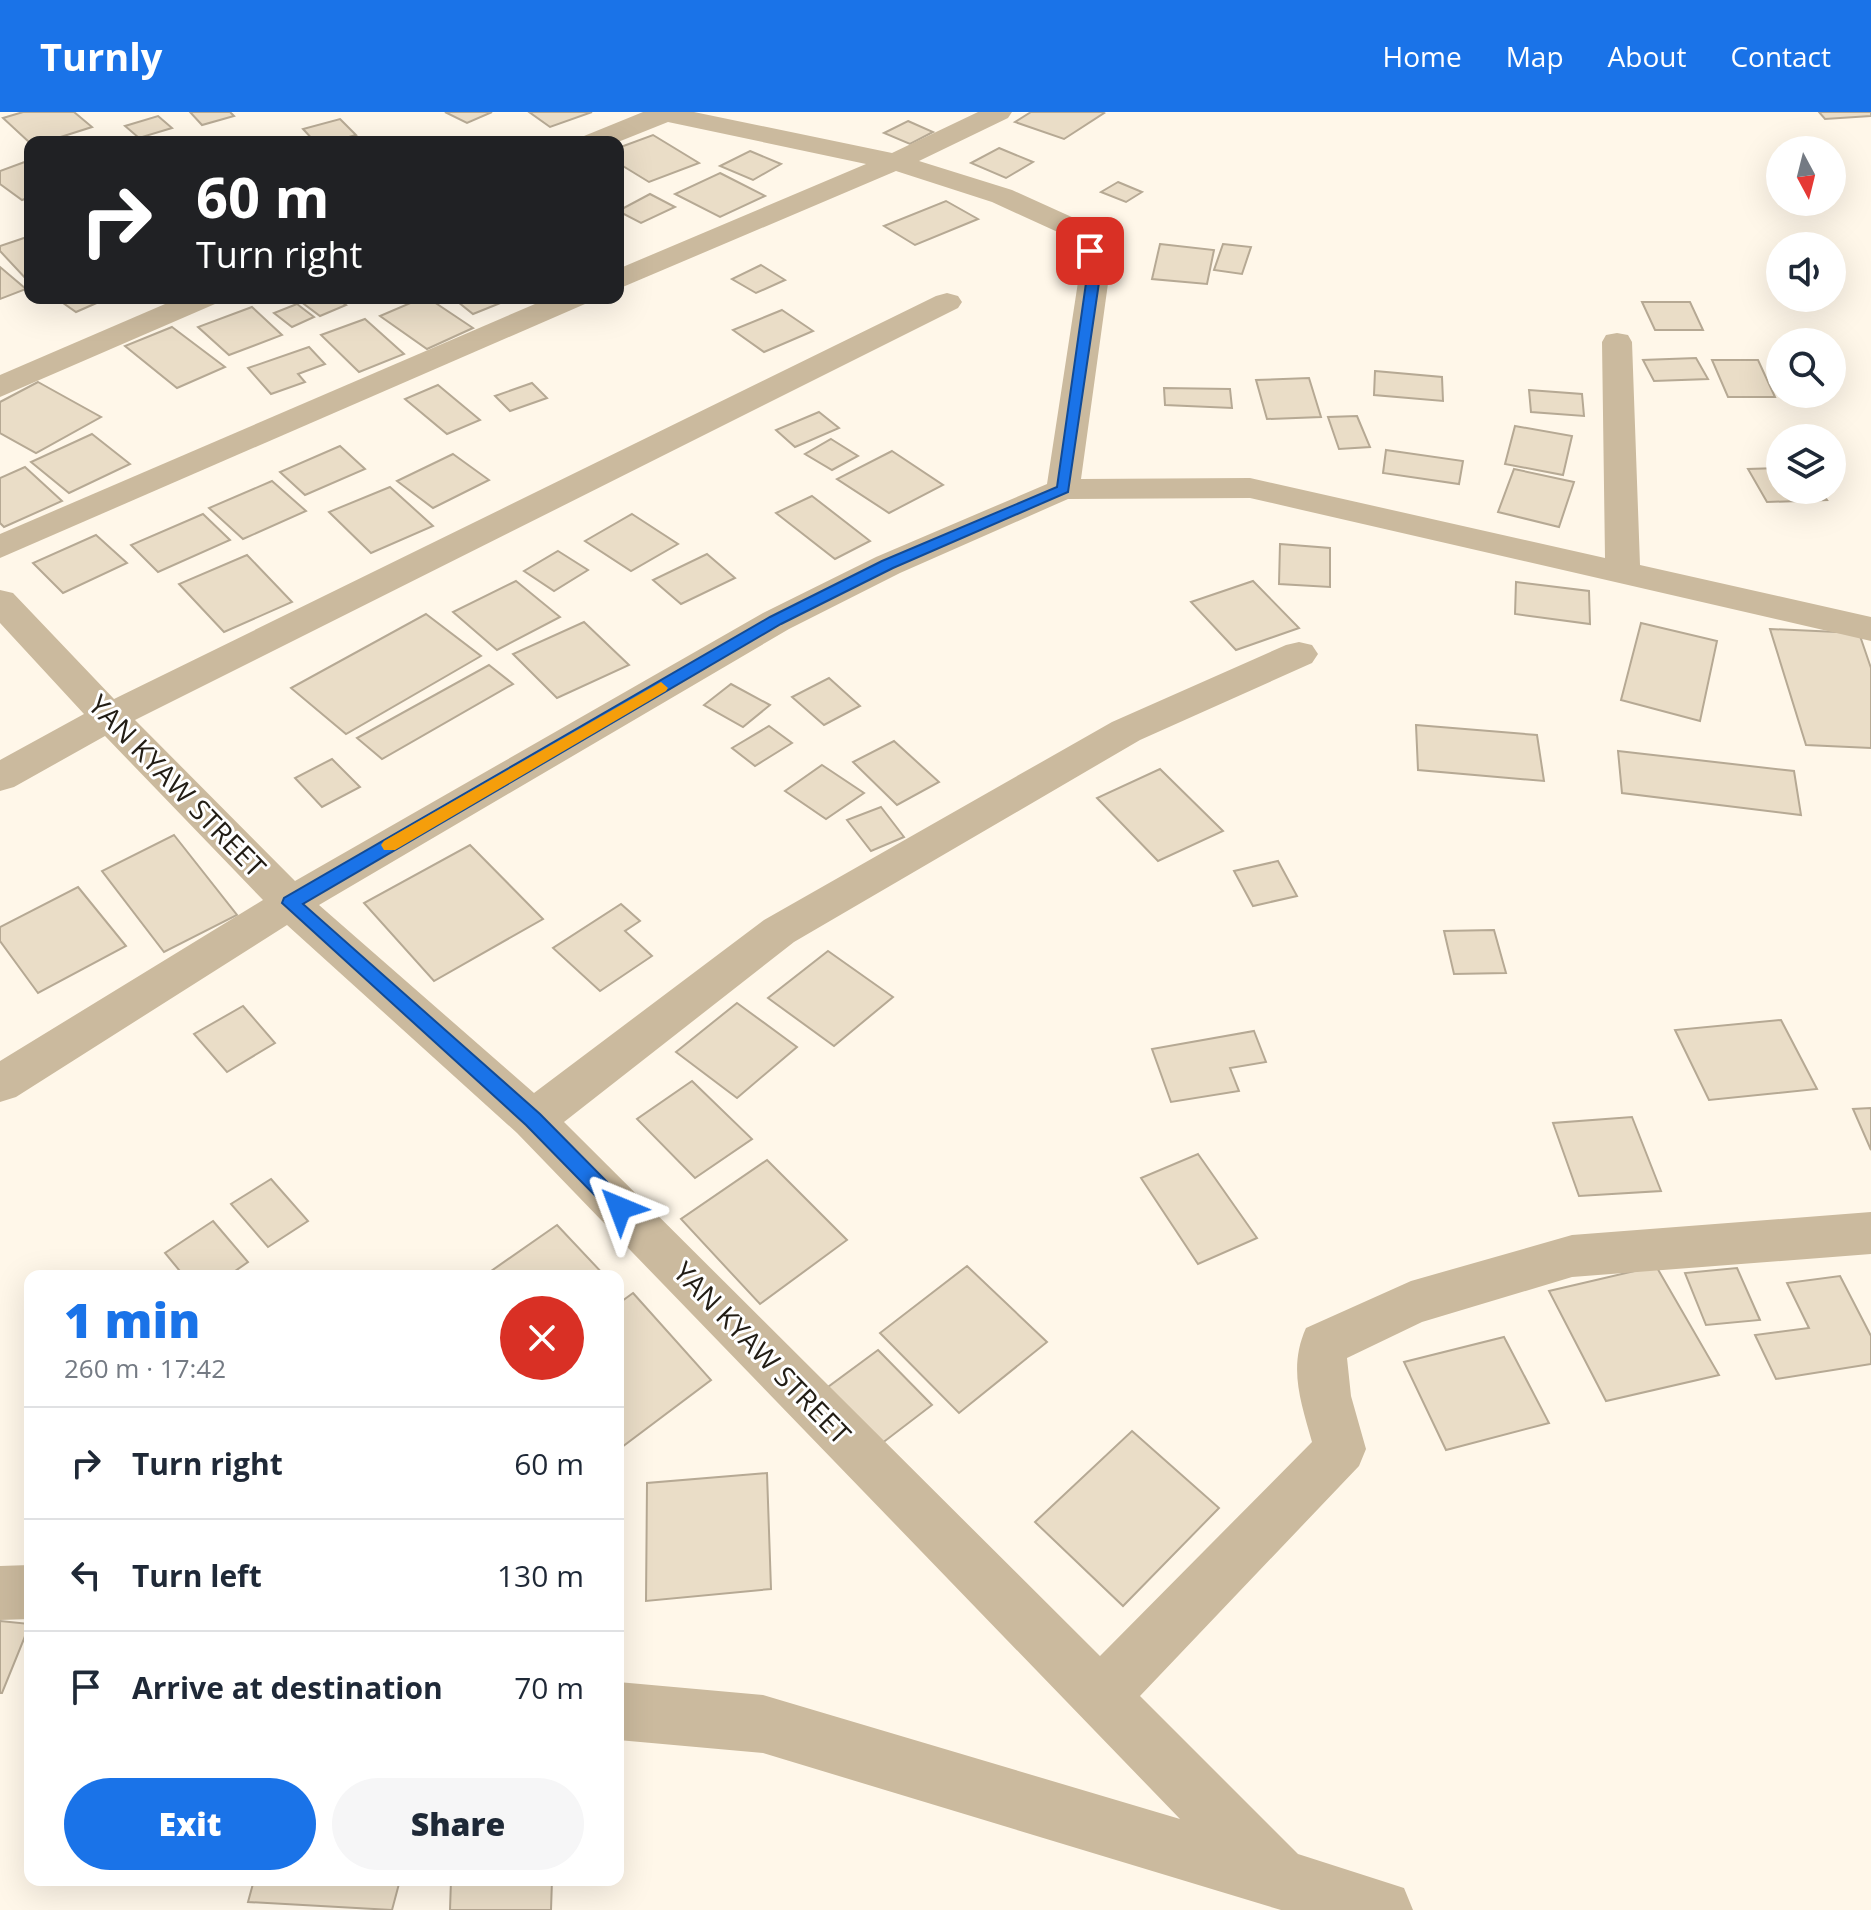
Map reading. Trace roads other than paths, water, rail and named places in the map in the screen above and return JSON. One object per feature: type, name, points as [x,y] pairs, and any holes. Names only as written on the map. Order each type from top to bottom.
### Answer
[{"type":"street","points":[[624,277],[895,162],[999,112]]},
{"type":"street","points":[[608,136],[661,113],[895,162],[1002,196],[1086,234],[1095,269],[1063,489]]},
{"type":"street","points":[[0,777],[109,717],[947,302]]},
{"type":"street","points":[[0,387],[190,304]]},
{"type":"street","points":[[0,547],[560,304]]},
{"type":"street","points":[[1617,342],[1623,574]]},
{"type":"street","points":[[0,1084],[290,903],[776,621],[888,565],[1063,489],[1250,488],[1871,629]]},
{"type":"street","name":"YAN KYAW STREET","points":[[0,601],[290,903],[533,1120],[1279,1878]]},
{"type":"street","points":[[533,1120],[779,931],[1126,731],[1299,654]]},
{"type":"street","points":[[1100,1697],[1340,1449],[1319,1357],[1324,1344],[1411,1303],[1572,1256],[1871,1233]]},
{"type":"street","points":[[0,1593],[24,1592]]},
{"type":"street","points":[[624,1712],[763,1724],[1382,1910]]}]
